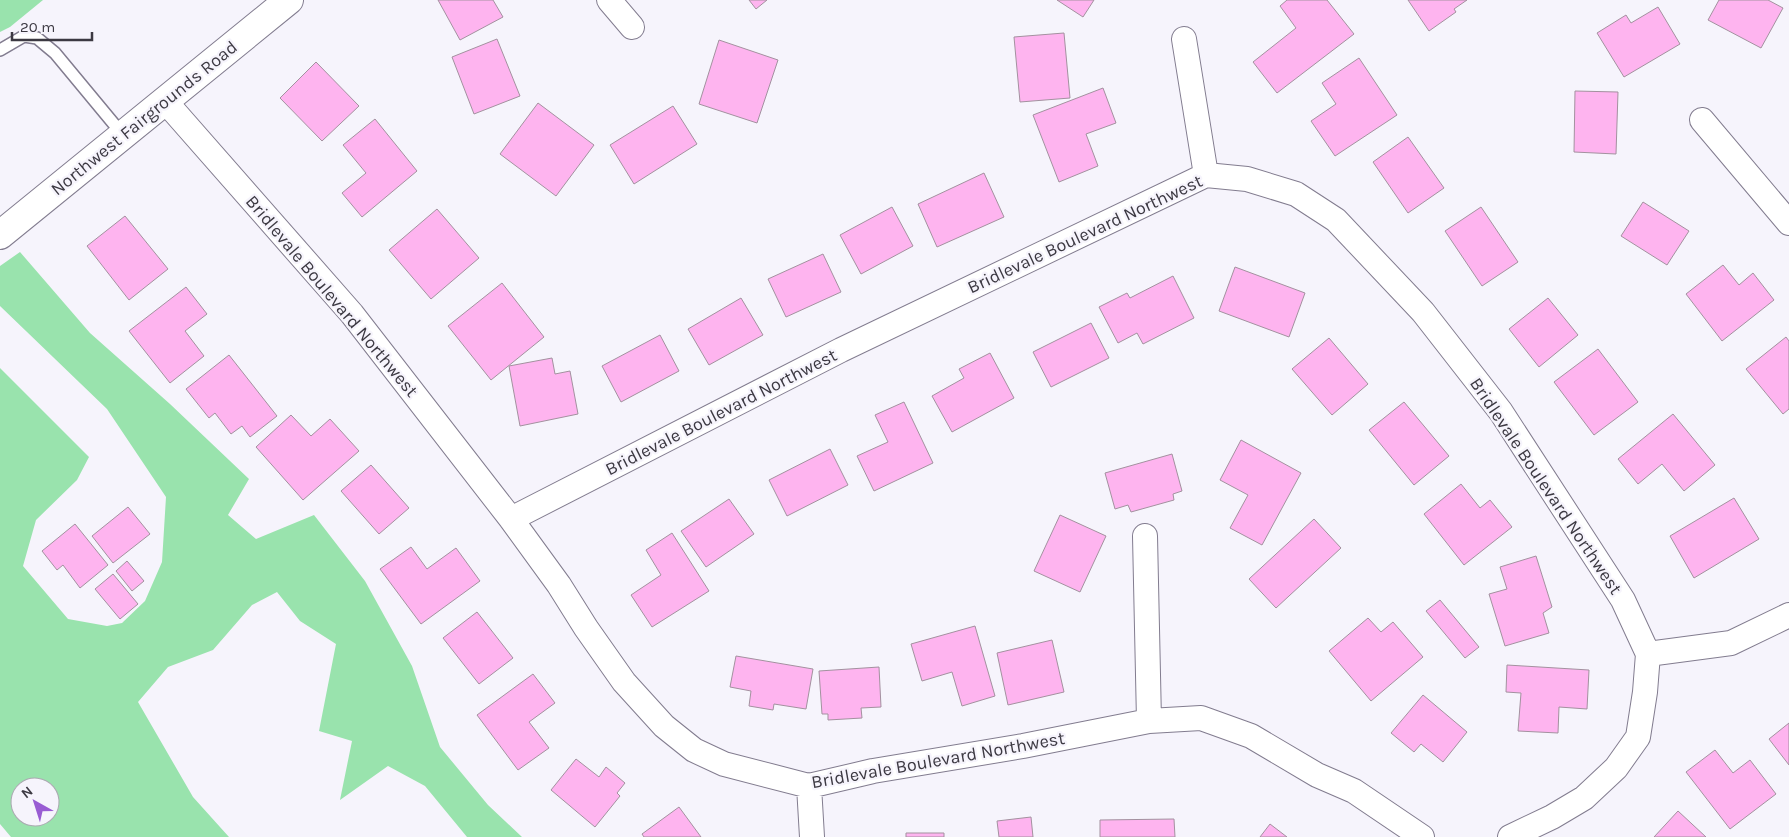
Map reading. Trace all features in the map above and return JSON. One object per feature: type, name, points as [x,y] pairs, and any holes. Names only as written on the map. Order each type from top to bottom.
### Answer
[{"type":"main road","name":"Northwest Fairgrounds Road","points":[[0,235],[289,0]]},
{"type":"street","points":[[609,0],[632,27]]},
{"type":"street","points":[[1184,39],[1206,175]]},
{"type":"street","name":"Bridlevale Boulevard Northwest","points":[[165,101],[352,314],[511,519],[559,585],[586,628],[624,682],[664,726],[694,750],[724,764],[809,786],[873,771],[1023,746],[1149,721],[1200,718],[1252,736],[1317,775],[1354,791],[1422,837]]},
{"type":"street","points":[[1702,120],[1789,223]]},
{"type":"street","name":"Bridlevale Boulevard Northwest","points":[[511,519],[842,350],[1206,175],[1247,179],[1296,194],[1336,220],[1423,312],[1501,412],[1623,600],[1648,654],[1645,692],[1638,737],[1616,768],[1584,798],[1552,817],[1510,837]]},
{"type":"street","points":[[1145,536],[1149,721]]},
{"type":"street","points":[[1648,654],[1731,643],[1789,615]]},
{"type":"street","points":[[809,786],[812,837]]},
{"type":"lane","points":[[0,50],[24,36],[37,38],[55,53],[123,135]]},
{"type":"green space","points":[[0,0],[43,0],[10,27],[0,32]]},
{"type":"green space","points":[[20,252],[90,333],[170,404],[249,479],[228,515],[256,539],[314,515],[365,581],[412,666],[440,747],[488,805],[522,837],[467,837],[425,786],[388,766],[340,800],[352,741],[319,731],[336,644],[300,621],[277,592],[252,605],[213,650],[168,667],[138,702],[193,797],[229,837],[11,837],[0,824],[0,368],[89,457],[77,480],[36,520],[23,566],[68,619],[107,626],[122,623],[145,601],[162,562],[166,497],[107,409],[0,306],[0,266]]},
{"type":"building","points":[[438,0],[493,0],[503,17],[460,40]]},
{"type":"building","points":[[749,0],[767,0],[756,9]]},
{"type":"building","points":[[1057,0],[1094,0],[1083,17]]},
{"type":"building","points":[[1287,0],[1327,0],[1354,34],[1277,93],[1253,62],[1296,28],[1280,6]]},
{"type":"building","points":[[1408,0],[1467,0],[1454,9],[1456,12],[1429,31]]},
{"type":"building","points":[[1719,0],[1768,0],[1783,8],[1761,48],[1708,20]]},
{"type":"building","points":[[1658,7],[1680,44],[1624,77],[1597,33],[1626,15],[1631,23]]},
{"type":"building","points":[[1064,33],[1070,98],[1020,102],[1014,37]]},
{"type":"building","points":[[497,39],[520,96],[474,114],[452,57]]},
{"type":"building","points":[[719,40],[778,60],[757,123],[699,104]]},
{"type":"building","points":[[1359,58],[1397,115],[1335,156],[1311,121],[1336,104],[1322,83]]},
{"type":"building","points":[[316,62],[359,106],[322,141],[280,98]]},
{"type":"building","points":[[1103,88],[1116,123],[1086,134],[1098,166],[1059,182],[1033,115]]},
{"type":"building","points":[[1575,91],[1618,92],[1616,154],[1574,152]]},
{"type":"building","points":[[538,103],[594,145],[556,196],[500,154]]},
{"type":"building","points":[[673,106],[697,144],[634,184],[610,145]]},
{"type":"building","points":[[375,119],[417,171],[362,217],[342,193],[366,173],[343,145]]},
{"type":"building","points":[[1408,137],[1444,188],[1408,213],[1373,162]]},
{"type":"building","points":[[984,173],[1004,217],[937,247],[918,204]]},
{"type":"building","points":[[1643,202],[1689,231],[1667,265],[1621,236]]},
{"type":"building","points":[[892,207],[913,246],[861,274],[840,235]]},
{"type":"building","points":[[1481,207],[1518,262],[1482,286],[1445,231]]},
{"type":"building","points":[[437,209],[479,258],[431,299],[389,250]]},
{"type":"building","points":[[125,216],[168,269],[129,300],[87,246]]},
{"type":"building","points":[[823,254],[841,292],[786,317],[768,279]]},
{"type":"building","points":[[1723,265],[1739,285],[1753,273],[1774,300],[1722,341],[1686,294]]},
{"type":"building","points":[[1235,267],[1305,293],[1289,337],[1219,311]]},
{"type":"building","points":[[1173,276],[1194,318],[1143,344],[1137,333],[1118,343],[1099,307],[1127,293],[1130,298]]},
{"type":"building","points":[[502,283],[544,337],[491,380],[448,326]]},
{"type":"building","points":[[186,287],[207,314],[185,331],[204,356],[170,383],[129,331]]},
{"type":"building","points":[[741,298],[763,335],[709,365],[688,329]]},
{"type":"building","points":[[1548,298],[1578,335],[1539,367],[1509,329]]},
{"type":"building","points":[[1091,323],[1109,358],[1051,387],[1033,352]]},
{"type":"building","points":[[660,335],[679,371],[621,402],[602,366]]},
{"type":"building","points":[[1786,337],[1789,341],[1789,409],[1783,414],[1746,369]]},
{"type":"building","points":[[1329,338],[1368,384],[1332,415],[1292,369]]},
{"type":"building","points":[[1598,349],[1638,402],[1594,435],[1554,382]]},
{"type":"building","points":[[990,353],[1014,398],[952,432],[932,396],[964,378],[959,369]]},
{"type":"building","points":[[229,355],[277,416],[250,437],[242,426],[231,434],[215,413],[209,418],[186,389]]},
{"type":"building","points":[[552,358],[555,374],[570,371],[578,414],[520,426],[509,366]]},
{"type":"building","points":[[904,402],[933,463],[874,491],[857,456],[888,442],[875,415]]},
{"type":"building","points":[[1404,402],[1449,456],[1414,485],[1369,430]]},
{"type":"building","points":[[1673,414],[1715,465],[1684,491],[1662,464],[1638,484],[1618,459]]},
{"type":"building","points":[[291,415],[311,436],[330,419],[359,451],[303,500],[256,447]]},
{"type":"building","points":[[1241,440],[1301,473],[1262,545],[1230,528],[1248,495],[1220,480]]},
{"type":"building","points":[[830,449],[848,485],[787,516],[769,480]]},
{"type":"building","points":[[1172,454],[1182,491],[1173,494],[1174,500],[1131,512],[1128,505],[1115,509],[1105,473]]},
{"type":"building","points":[[371,465],[409,508],[379,534],[341,491]]},
{"type":"building","points":[[1461,484],[1480,508],[1490,500],[1512,527],[1464,565],[1424,514]]},
{"type":"building","points":[[1734,498],[1759,539],[1694,578],[1670,536]]},
{"type":"building","points":[[729,499],[754,534],[706,567],[681,531]]},
{"type":"building","points":[[128,507],[150,534],[113,563],[92,536]]},
{"type":"building","points":[[1060,515],[1106,536],[1080,592],[1034,571]]},
{"type":"building","points":[[1314,519],[1341,548],[1276,608],[1249,579]]},
{"type":"building","points":[[75,524],[108,565],[80,588],[63,565],[57,570],[42,551]]},
{"type":"building","points":[[672,533],[709,591],[652,627],[631,595],[661,575],[646,550]]},
{"type":"building","points":[[411,547],[427,569],[456,548],[480,581],[421,624],[380,569]]},
{"type":"building","points":[[1536,556],[1552,607],[1543,613],[1549,633],[1505,646],[1489,594],[1507,589],[1500,567]]},
{"type":"building","points":[[127,561],[144,581],[132,591],[116,571]]},
{"type":"building","points":[[113,574],[138,604],[120,619],[95,589]]},
{"type":"building","points":[[1440,600],[1479,647],[1465,658],[1426,611]]},
{"type":"building","points":[[477,612],[513,658],[479,684],[443,638]]},
{"type":"building","points":[[1368,618],[1381,632],[1393,622],[1423,657],[1371,701],[1329,651]]},
{"type":"building","points":[[975,626],[995,696],[962,706],[952,672],[922,681],[911,644]]},
{"type":"building","points":[[1052,640],[1064,692],[1008,705],[997,653]]},
{"type":"building","points":[[736,656],[813,669],[806,709],[774,704],[773,710],[749,706],[751,691],[730,687]]},
{"type":"building","points":[[1507,665],[1589,670],[1587,709],[1559,707],[1558,733],[1518,731],[1521,693],[1506,692]]},
{"type":"building","points":[[879,667],[881,707],[861,708],[862,718],[828,720],[828,714],[822,714],[819,671]]},
{"type":"building","points":[[533,674],[555,703],[529,722],[549,748],[518,770],[477,715]]},
{"type":"building","points":[[1423,695],[1467,732],[1443,762],[1421,744],[1414,752],[1391,733]]},
{"type":"building","points":[[1789,723],[1789,765],[1769,739]]},
{"type":"building","points":[[1715,750],[1733,773],[1750,760],[1776,794],[1730,829],[1686,772]]},
{"type":"building","points":[[576,759],[599,777],[606,767],[625,783],[617,793],[620,796],[595,827],[551,790]]},
{"type":"building","points":[[679,807],[701,837],[644,837],[642,834]]},
{"type":"building","points":[[1678,811],[1706,837],[1654,837]]},
{"type":"building","points":[[1031,817],[1033,837],[999,837],[997,821]]},
{"type":"building","points":[[1174,819],[1175,837],[1100,837],[1100,820]]},
{"type":"building","points":[[1270,824],[1287,837],[1260,837]]},
{"type":"building","points":[[906,833],[944,833],[944,837],[906,837]]}]
